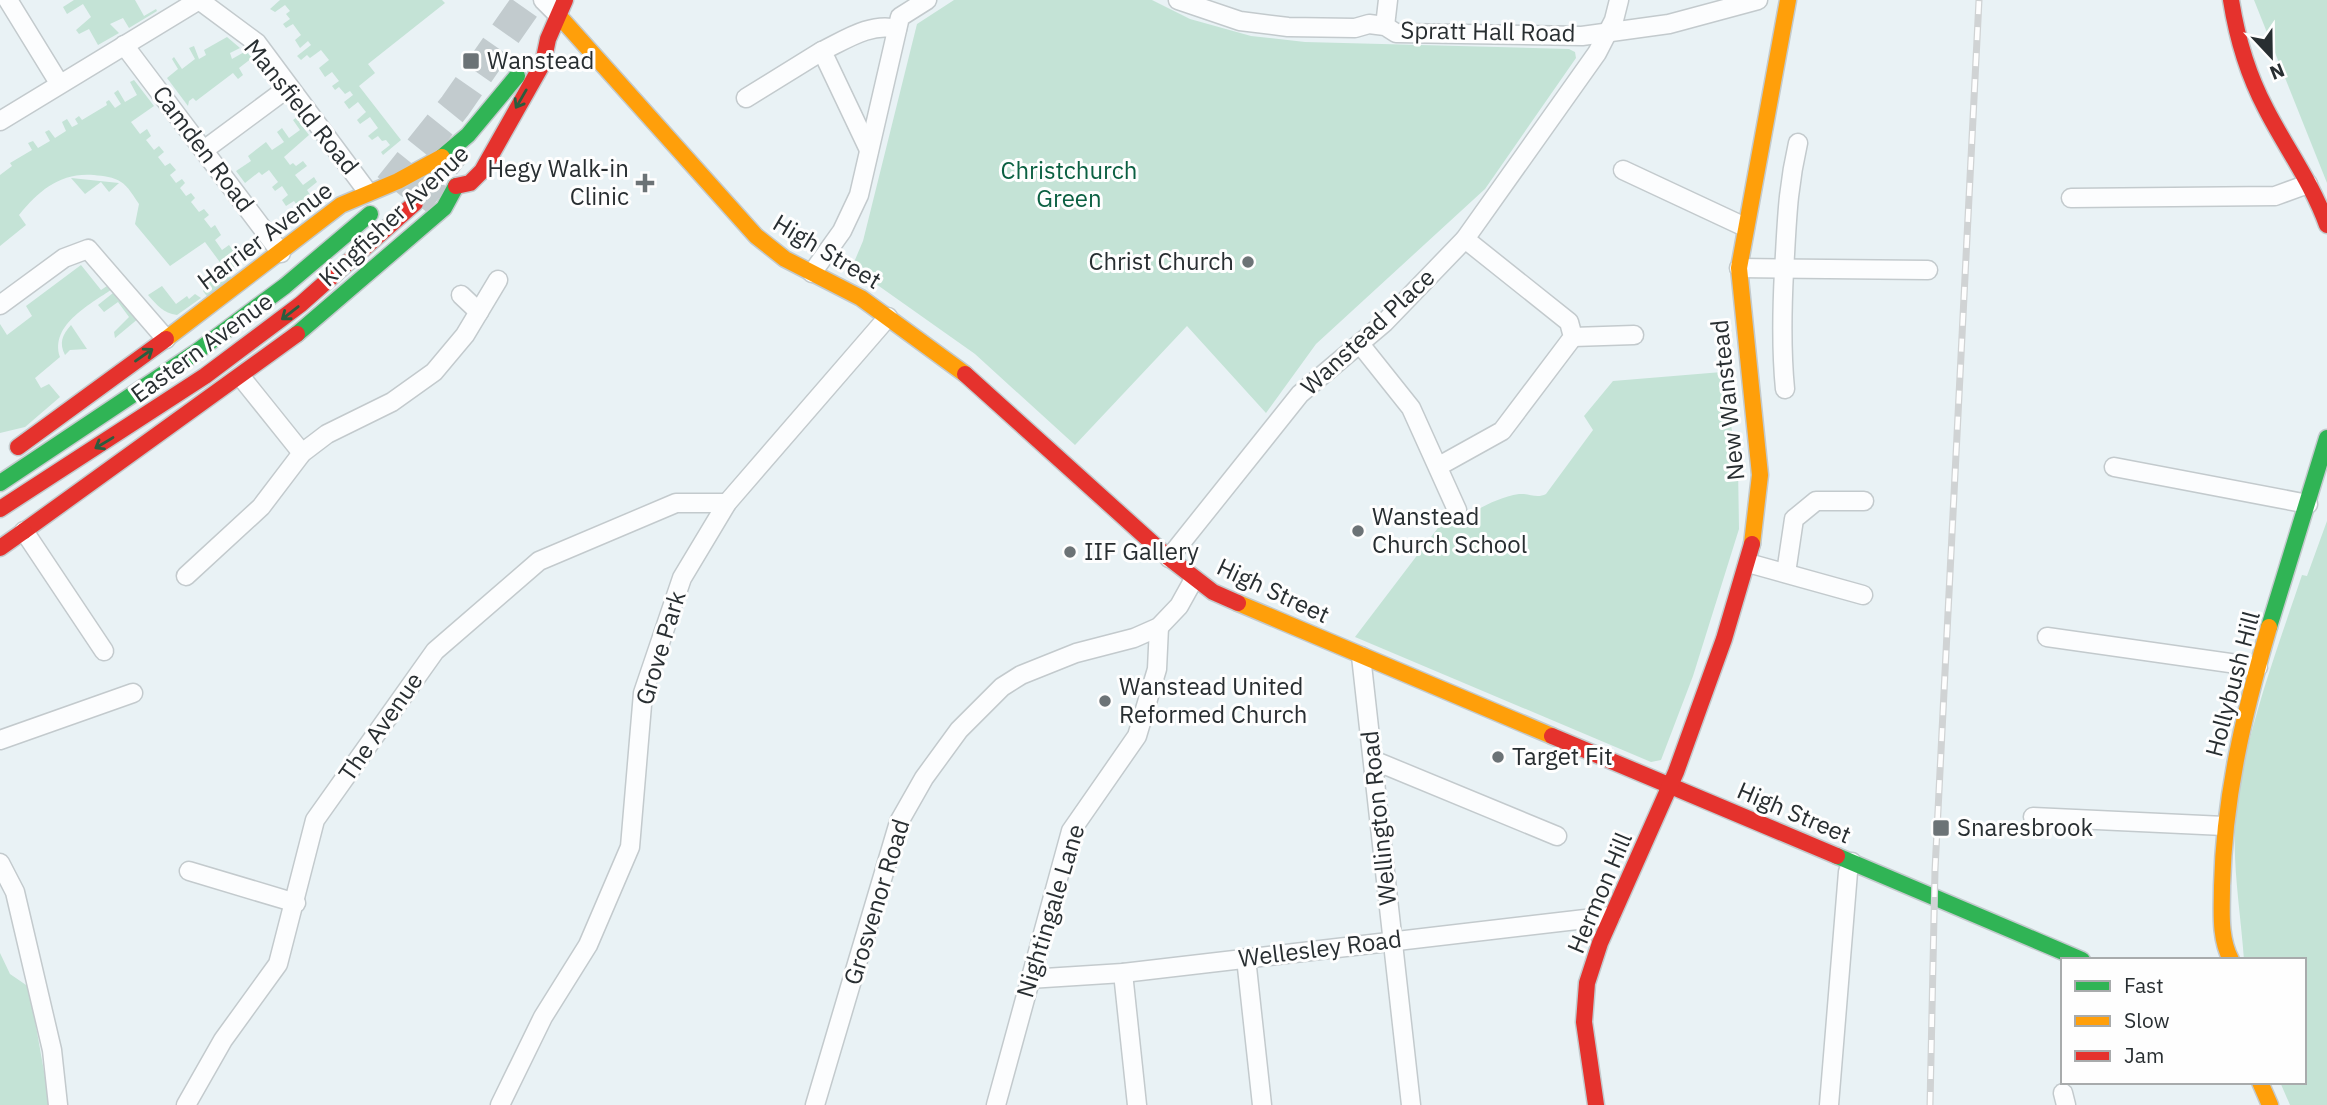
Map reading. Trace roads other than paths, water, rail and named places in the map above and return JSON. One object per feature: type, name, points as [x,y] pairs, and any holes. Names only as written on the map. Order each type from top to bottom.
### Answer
[{"type":"main road","name":"New Wanstead","points":[[1670,786],[1748,563],[1756,528],[1760,475],[1739,268],[1788,0]]},
{"type":"main road","points":[[2231,0],[2237,36],[2250,75],[2266,111],[2308,184],[2327,225]]},
{"type":"main road","points":[[456,186],[439,176],[438,166],[442,157],[468,135],[498,102],[532,51],[548,39],[562,8]]},
{"type":"main road","name":"High Street","points":[[562,8],[756,236],[785,259],[861,298],[959,368],[1169,558],[1213,592],[2077,958]]},
{"type":"main road","name":"Kingfisher Avenue","points":[[0,548],[241,377],[387,259],[444,208],[456,186],[470,183],[482,171],[543,63],[548,39]]},
{"type":"main road","points":[[468,135],[486,145],[489,156]]},
{"type":"main road","name":"Harrier Avenue","points":[[0,460],[166,339],[341,205],[368,191],[398,181],[442,157]]},
{"type":"main road","name":"Harrier Avenue","points":[[398,181],[439,176]]},
{"type":"main road","name":"Eastern Avenue","points":[[0,509],[205,376],[318,290],[415,203]]},
{"type":"main road","name":"Eastern Avenue","points":[[0,483],[131,398],[234,325],[303,272],[370,214]]},
{"type":"main road","name":"Hollybush Hill","points":[[2225,956],[2224,825],[2232,771],[2258,667],[2327,438]]},
{"type":"main road","name":"Hermon Hill","points":[[1596,1105],[1584,1022],[1587,983],[1611,916],[1670,786]]},
{"type":"main road","points":[[2261,1084],[2270,1105]]},
{"type":"street","points":[[8,0],[59,83]]},
{"type":"street","points":[[0,121],[199,0]]},
{"type":"street","name":"Mansfield Road","points":[[199,0],[257,43],[368,191]]},
{"type":"street","points":[[543,0],[562,8]]},
{"type":"street","points":[[813,273],[842,231],[859,195],[900,17],[928,0]]},
{"type":"street","name":"Spratt Hall Road","points":[[1178,0],[1240,21],[1288,27],[1355,28],[1362,25],[1385,26],[1396,33],[1582,36],[1670,24],[1758,0]]},
{"type":"street","points":[[1385,26],[1388,0]]},
{"type":"street","name":"Wanstead Place","points":[[1169,558],[1300,394],[1398,309],[1465,239],[1597,53],[1609,32],[1619,0]]},
{"type":"street","points":[[746,98],[822,51],[868,30],[887,27],[897,29]]},
{"type":"street","name":"Camden Road","points":[[124,45],[281,253]]},
{"type":"street","points":[[822,51],[869,150]]},
{"type":"street","points":[[204,150],[289,87]]},
{"type":"street","points":[[1786,388],[1782,363],[1787,191],[1798,143]]},
{"type":"street","points":[[1623,170],[1745,227]]},
{"type":"street","points":[[2071,198],[2275,196],[2308,184]]},
{"type":"street","points":[[1465,239],[1569,322],[1573,337]]},
{"type":"street","points":[[0,305],[64,258],[88,249],[166,339]]},
{"type":"street","points":[[1739,268],[1928,270]]},
{"type":"street","points":[[186,576],[261,507],[302,453],[327,435],[393,402],[434,372],[454,350],[498,280]]},
{"type":"street","points":[[461,295],[479,312]]},
{"type":"street","name":"Grove Park","points":[[500,1105],[543,1017],[588,945],[629,847],[643,694],[682,578],[727,503],[888,317]]},
{"type":"street","points":[[1573,337],[1634,335]]},
{"type":"street","points":[[1439,466],[1502,431],[1573,337]]},
{"type":"street","points":[[1360,344],[1411,408],[1457,510]]},
{"type":"street","points":[[1750,364],[1782,363]]},
{"type":"street","points":[[241,377],[302,453]]},
{"type":"street","points":[[2114,467],[2308,504]]},
{"type":"street","points":[[1786,573],[1794,519],[1816,501],[1864,501]]},
{"type":"street","name":"The Avenue","points":[[186,1105],[223,1040],[278,964],[315,820],[435,651],[540,561],[676,503],[727,503]]},
{"type":"street","points":[[24,531],[104,651]]},
{"type":"street","points":[[1748,563],[1863,595]]},
{"type":"street","points":[[1159,627],[1175,612],[1194,579]]},
{"type":"street","name":"Nightingale Lane","points":[[996,1105],[1071,831],[1137,736],[1157,669],[1159,627]]},
{"type":"street","name":"Grosvenor Road","points":[[815,1105],[899,822],[923,778],[959,730],[1002,687],[1021,675],[1076,653],[1134,638],[1159,627]]},
{"type":"street","points":[[2047,637],[2258,667]]},
{"type":"street","name":"Wellington Road","points":[[1361,656],[1410,1105]]},
{"type":"street","points":[[0,740],[133,693]]},
{"type":"street","points":[[1373,760],[1557,836]]},
{"type":"street","points":[[2033,817],[2224,825]]},
{"type":"street","points":[[1829,1105],[1848,872],[1852,862]]},
{"type":"street","points":[[0,863],[15,892],[52,1050],[58,1105]]},
{"type":"street","points":[[189,871],[296,902]]},
{"type":"street","name":"Wellesley Road","points":[[1029,979],[1123,973],[1611,916]]},
{"type":"street","points":[[1246,958],[1262,1105]]},
{"type":"street","points":[[1123,973],[1138,1105]]},
{"type":"tunnel","points":[[390,187],[455,106],[529,0]]},
{"type":"tunnel","points":[[415,203],[457,148]]},
{"type":"railway","points":[[1930,1105],[1935,870],[1979,0]]},
{"type":"place","name":"Wanstead","points":[[471,61]]},
{"type":"place","name":"Hegy Walk-in Clinic","points":[[645,183]]},
{"type":"place","name":"Christ Church","points":[[1248,262]]},
{"type":"place","name":"Wanstead Church School","points":[[1358,531]]},
{"type":"place","name":"IIF Gallery","points":[[1070,552]]},
{"type":"place","name":"Wanstead United Reformed Church","points":[[1105,701]]},
{"type":"place","name":"Target Fit","points":[[1498,757]]},
{"type":"place","name":"Snaresbrook","points":[[1941,828]]},
{"type":"park label","name":"Christchurch Green","points":[[1069,185]]}]
